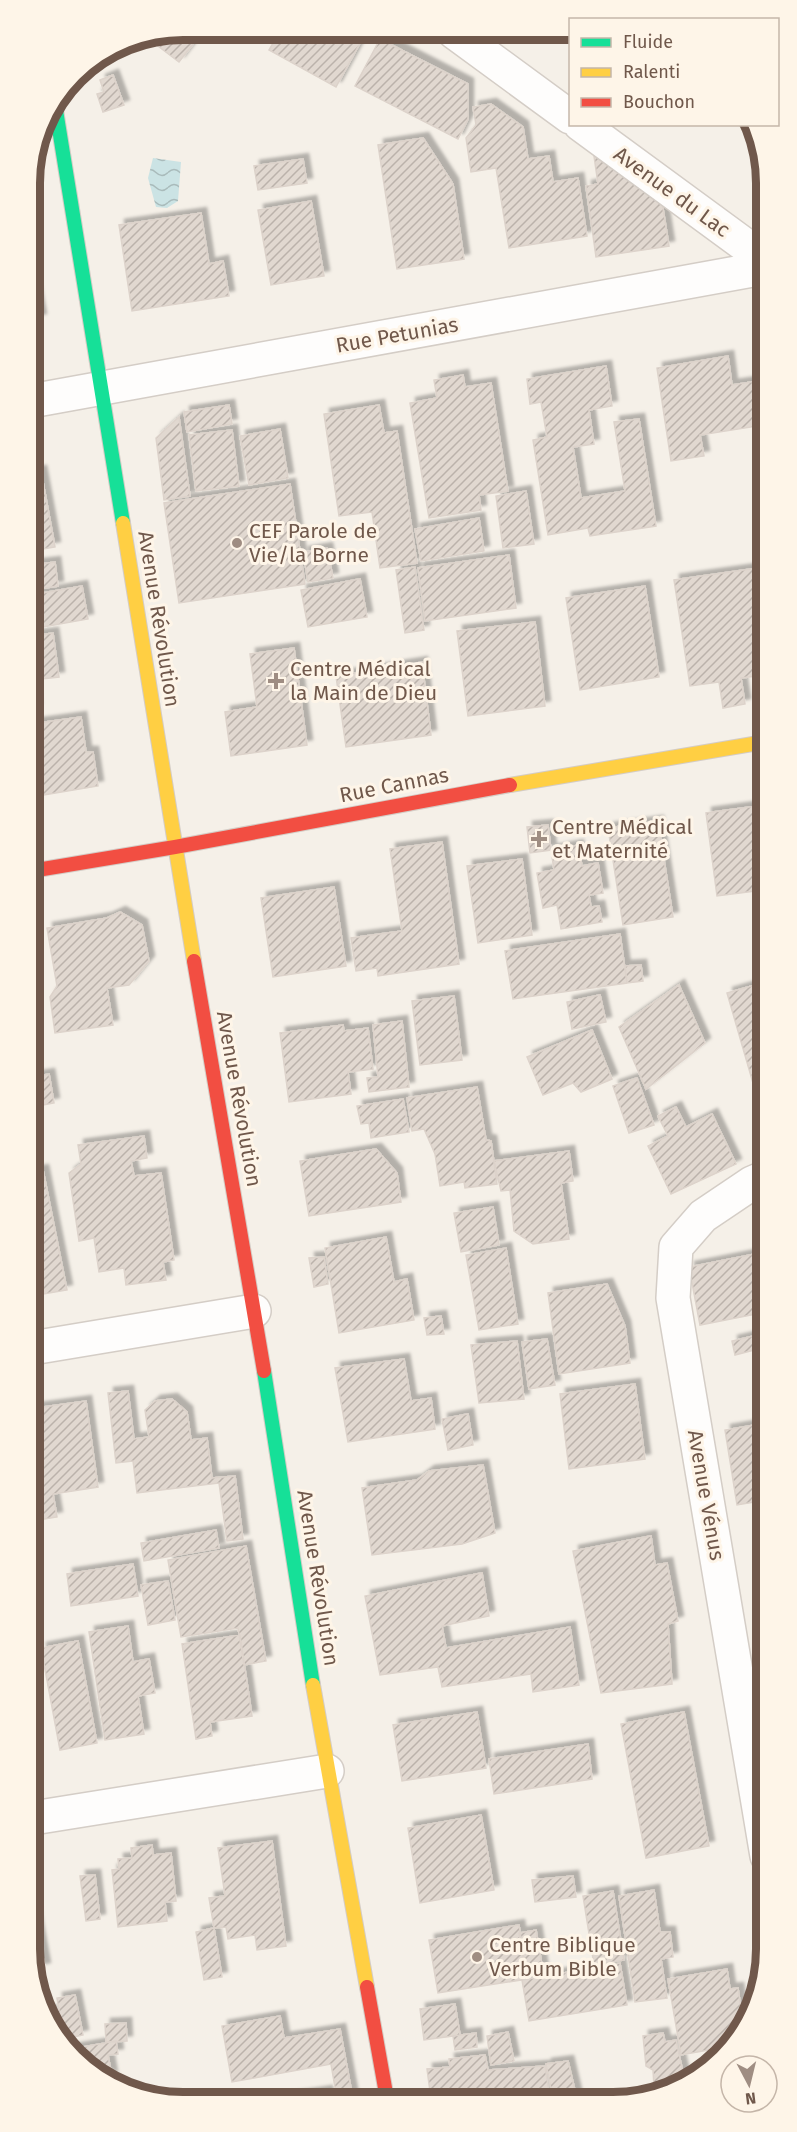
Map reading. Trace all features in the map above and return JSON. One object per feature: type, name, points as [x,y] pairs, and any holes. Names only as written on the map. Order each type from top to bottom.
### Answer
[{"type":"street","points":[[465,40],[569,116]]},
{"type":"street","name":"Avenue Révolution","points":[[57,117],[175,847],[254,1311],[327,1771],[386,2092]]},
{"type":"street","name":"Avenue du Lac","points":[[583,126],[756,254]]},
{"type":"street","name":"Rue Petunias","points":[[41,399],[756,269]]},
{"type":"street","name":"Rue Cannas","points":[[41,869],[175,847],[497,787],[756,744]]},
{"type":"street","name":"Avenue Vénus","points":[[756,1181],[704,1216],[676,1247],[673,1298],[756,1796]]},
{"type":"street","points":[[40,1347],[254,1311]]},
{"type":"street","points":[[40,1817],[327,1771]]},
{"type":"water","points":[[153,158],[181,162],[178,201],[167,208],[156,207],[148,178]]},
{"type":"building","points":[[195,41],[179,62],[154,43]]},
{"type":"building","points":[[274,41],[355,41],[360,43],[336,87],[269,50]]},
{"type":"building","points":[[379,41],[383,41],[468,84],[468,119],[458,139],[355,86]]},
{"type":"building","points":[[113,75],[124,105],[103,112],[97,94],[104,92],[100,80]]},
{"type":"building","points":[[491,104],[523,127],[528,159],[549,156],[553,182],[578,178],[587,236],[509,248],[496,168],[471,172],[466,138],[476,125],[473,107]]},
{"type":"building","points":[[423,138],[453,184],[464,259],[397,269],[378,145]]},
{"type":"building","points":[[593,149],[661,196],[669,246],[596,257],[586,186],[598,184]]},
{"type":"building","points":[[303,159],[307,183],[258,190],[254,166]]},
{"type":"building","points":[[311,201],[324,276],[271,285],[258,210]]},
{"type":"building","points":[[201,213],[209,264],[223,261],[229,296],[132,311],[119,225]]},
{"type":"building","points":[[728,356],[732,385],[756,381],[756,426],[700,435],[704,456],[671,461],[657,368]]},
{"type":"building","points":[[606,366],[612,406],[589,410],[594,444],[573,447],[581,498],[625,491],[614,422],[639,419],[656,526],[590,536],[588,528],[548,535],[533,440],[547,437],[541,402],[530,404],[527,379]]},
{"type":"building","points":[[463,375],[465,387],[491,383],[508,491],[479,495],[481,510],[429,518],[410,403],[437,398],[434,380]]},
{"type":"building","points":[[229,405],[232,424],[187,432],[184,412]]},
{"type":"building","points":[[379,405],[384,433],[397,431],[417,563],[380,568],[372,512],[339,516],[324,414]]},
{"type":"building","points":[[179,417],[190,496],[164,500],[156,438]]},
{"type":"building","points":[[280,429],[288,478],[249,485],[240,436]]},
{"type":"building","points":[[232,430],[239,486],[196,491],[189,435]]},
{"type":"building","points":[[41,471],[55,547],[41,549]]},
{"type":"building","points":[[290,484],[305,584],[179,603],[164,503]]},
{"type":"building","points":[[526,491],[534,544],[503,548],[496,496]]},
{"type":"building","points":[[479,518],[484,551],[421,561],[415,529]]},
{"type":"building","points":[[327,548],[333,578],[308,582],[303,552]]},
{"type":"building","points":[[509,555],[516,608],[425,621],[418,568]]},
{"type":"building","points":[[55,562],[58,586],[41,589],[41,564]]},
{"type":"building","points":[[415,567],[424,630],[405,633],[396,570]]},
{"type":"building","points":[[756,568],[756,676],[741,678],[745,704],[723,708],[719,682],[690,686],[674,580]]},
{"type":"building","points":[[360,579],[367,617],[308,627],[301,590]]},
{"type":"building","points":[[82,586],[88,619],[41,627],[41,593]]},
{"type":"building","points":[[645,586],[659,677],[580,690],[566,598]]},
{"type":"building","points":[[535,622],[545,706],[468,716],[457,631]]},
{"type":"building","points":[[53,633],[59,677],[41,679],[41,635]]},
{"type":"building","name":"Centre Médical la Main de Dieu","points":[[294,648],[307,745],[231,756],[225,712],[257,707],[250,654]]},
{"type":"building","points":[[422,662],[431,735],[346,747],[336,676]]},
{"type":"building","points":[[81,717],[86,752],[93,752],[98,786],[41,795],[41,723]]},
{"type":"building","points":[[756,806],[756,872],[753,873],[755,891],[717,896],[706,813]]},
{"type":"building","points":[[658,821],[673,917],[623,925],[608,828]]},
{"type":"building","name":"Centre Médical et Maternité","points":[[548,825],[551,850],[530,853],[527,827]]},
{"type":"building","points":[[442,842],[459,964],[378,976],[377,968],[356,971],[351,938],[402,931],[390,849]]},
{"type":"building","points":[[578,845],[582,866],[598,863],[603,893],[589,895],[591,907],[599,906],[602,922],[561,929],[557,905],[543,908],[537,873],[554,870],[551,850]]},
{"type":"building","points":[[522,859],[532,935],[478,943],[467,866]]},
{"type":"building","points":[[334,887],[346,966],[273,977],[261,898]]},
{"type":"building","points":[[120,912],[142,925],[149,961],[129,985],[107,988],[113,1025],[55,1033],[50,997],[57,986],[47,928],[107,918]]},
{"type":"building","points":[[620,934],[627,983],[513,999],[505,951]]},
{"type":"building","points":[[641,965],[643,981],[627,983],[625,966]]},
{"type":"building","points":[[679,985],[705,1043],[646,1089],[619,1027]]},
{"type":"building","points":[[756,985],[756,1094],[727,993]]},
{"type":"building","points":[[600,995],[606,1022],[572,1029],[567,1002]]},
{"type":"building","points":[[454,996],[462,1060],[420,1065],[412,1001]]},
{"type":"building","points":[[402,1021],[409,1087],[369,1092],[367,1078],[378,1077],[373,1025]]},
{"type":"building","points":[[343,1025],[344,1031],[368,1028],[373,1069],[348,1072],[351,1094],[289,1102],[280,1033]]},
{"type":"building","points":[[592,1030],[612,1079],[581,1092],[573,1083],[543,1095],[527,1057]]},
{"type":"building","points":[[49,1074],[54,1103],[40,1105],[40,1076]]},
{"type":"building","points":[[637,1078],[654,1125],[629,1133],[613,1086]]},
{"type":"building","points":[[477,1087],[486,1140],[491,1141],[497,1184],[465,1188],[464,1182],[440,1186],[435,1154],[424,1129],[412,1131],[407,1098]]},
{"type":"building","points":[[403,1099],[409,1132],[371,1138],[369,1123],[361,1124],[357,1106]]},
{"type":"building","points":[[676,1107],[686,1127],[712,1114],[736,1164],[671,1194],[648,1146],[668,1136],[658,1116]]},
{"type":"building","points":[[144,1136],[147,1158],[131,1161],[134,1176],[161,1173],[174,1260],[163,1262],[166,1280],[126,1285],[124,1268],[99,1272],[94,1238],[79,1241],[69,1173],[81,1164],[78,1145]]},
{"type":"building","points":[[376,1149],[397,1173],[401,1202],[309,1216],[300,1161]]},
{"type":"building","points":[[569,1151],[573,1181],[561,1183],[569,1239],[533,1244],[514,1231],[510,1190],[501,1191],[494,1161]]},
{"type":"building","points":[[40,1170],[43,1170],[67,1290],[40,1295]]},
{"type":"building","points":[[493,1207],[499,1245],[461,1252],[454,1213]]},
{"type":"building","points":[[386,1237],[394,1282],[407,1279],[414,1320],[339,1333],[325,1248]]},
{"type":"building","points":[[506,1248],[518,1324],[479,1330],[466,1255]]},
{"type":"building","points":[[756,1254],[756,1314],[700,1325],[689,1267]]},
{"type":"building","points":[[324,1257],[328,1284],[314,1287],[309,1258]]},
{"type":"building","points":[[607,1284],[625,1326],[630,1363],[559,1374],[548,1293]]},
{"type":"building","points":[[441,1316],[444,1334],[427,1335],[424,1318]]},
{"type":"building","points":[[756,1335],[756,1350],[735,1355],[732,1341]]},
{"type":"building","points":[[547,1339],[555,1385],[529,1389],[522,1342]]},
{"type":"building","points":[[517,1341],[524,1399],[479,1403],[471,1345]]},
{"type":"building","points":[[404,1359],[411,1401],[431,1398],[435,1429],[348,1442],[335,1368]]},
{"type":"building","points":[[635,1384],[645,1459],[569,1469],[560,1394]]},
{"type":"building","points":[[128,1391],[134,1439],[149,1437],[145,1410],[155,1401],[172,1399],[187,1412],[191,1440],[207,1438],[212,1478],[235,1476],[243,1539],[227,1541],[219,1483],[137,1493],[133,1461],[116,1463],[108,1393]]},
{"type":"building","points":[[86,1401],[98,1487],[53,1494],[57,1517],[40,1520],[40,1407]]},
{"type":"building","points":[[468,1414],[473,1445],[448,1450],[442,1419]]},
{"type":"building","points":[[756,1425],[756,1502],[737,1505],[725,1430]]},
{"type":"building","points":[[483,1465],[495,1533],[462,1544],[372,1555],[362,1488],[417,1480],[429,1471]]},
{"type":"building","points":[[216,1530],[219,1548],[144,1561],[141,1543]]},
{"type":"building","points":[[651,1536],[655,1565],[667,1563],[678,1621],[668,1624],[672,1684],[601,1693],[573,1551]]},
{"type":"building","points":[[246,1546],[266,1661],[244,1665],[238,1628],[181,1637],[168,1560]]},
{"type":"building","points":[[133,1564],[138,1596],[71,1606],[67,1574]]},
{"type":"building","points":[[482,1573],[489,1616],[442,1626],[446,1648],[570,1627],[579,1685],[533,1692],[531,1674],[442,1687],[438,1667],[380,1675],[365,1596]]},
{"type":"building","points":[[168,1581],[175,1620],[148,1625],[141,1585]]},
{"type":"building","points":[[128,1626],[133,1662],[149,1659],[155,1693],[138,1696],[144,1734],[105,1740],[89,1632]]},
{"type":"building","points":[[240,1635],[252,1716],[210,1722],[212,1736],[196,1739],[182,1644]]},
{"type":"building","points":[[78,1641],[97,1743],[60,1750],[41,1648]]},
{"type":"building","points":[[477,1712],[486,1768],[402,1781],[393,1725]]},
{"type":"building","points":[[684,1712],[709,1846],[646,1858],[621,1724]]},
{"type":"building","points":[[588,1744],[592,1779],[494,1794],[489,1759]]},
{"type":"building","points":[[481,1815],[494,1890],[420,1903],[408,1828]]},
{"type":"building","points":[[272,1841],[286,1946],[257,1950],[255,1935],[228,1939],[226,1927],[214,1928],[209,1898],[225,1896],[218,1848]]},
{"type":"building","points":[[152,1845],[153,1855],[171,1853],[176,1901],[165,1902],[167,1921],[118,1927],[112,1870],[119,1869],[118,1859],[132,1858],[131,1848]]},
{"type":"building","points":[[95,1875],[100,1919],[86,1921],[80,1876]]},
{"type":"building","points":[[573,1876],[576,1897],[535,1902],[532,1880]]},
{"type":"building","points":[[654,1890],[660,1932],[670,1932],[673,1957],[661,1959],[667,1998],[635,2002],[619,1896]]},
{"type":"building","points":[[613,1891],[624,1960],[594,1965],[583,1896]]},
{"type":"building","name":"Centre Biblique Verbum Bible","points":[[519,1925],[527,1979],[438,1993],[429,1940]]},
{"type":"building","points":[[214,1928],[222,1977],[204,1980],[196,1932]]},
{"type":"building","points":[[536,1930],[543,1971],[526,1974],[519,1933]]},
{"type":"building","points":[[40,1941],[45,1968],[42,1968]]},
{"type":"building","points":[[620,1963],[627,2005],[529,2021],[522,1980]]},
{"type":"building","points":[[727,1969],[730,1989],[738,1988],[741,2012],[716,2049],[681,2055],[668,1979]]},
{"type":"building","points":[[75,1995],[83,2035],[72,2037],[70,2035],[55,2010],[59,2010],[57,1998]]},
{"type":"building","points":[[455,2004],[460,2035],[424,2040],[420,2009]]},
{"type":"building","points":[[280,2016],[284,2038],[340,2029],[352,2092],[336,2092],[331,2064],[232,2082],[222,2026]]},
{"type":"building","points":[[126,2023],[127,2041],[106,2042],[105,2024]]},
{"type":"building","points":[[508,2032],[514,2061],[491,2065],[487,2036]]},
{"type":"building","points":[[476,2033],[477,2047],[455,2050],[453,2036]]},
{"type":"building","points":[[663,2033],[665,2042],[676,2040],[683,2073],[654,2086],[653,2070],[646,2066],[643,2036]]},
{"type":"building","points":[[116,2041],[118,2054],[108,2055],[111,2071],[97,2062],[80,2047]]},
{"type":"building","points":[[485,2055],[488,2070],[545,2066],[549,2092],[430,2092],[427,2069],[450,2067],[449,2059]]},
{"type":"building","points":[[568,2061],[575,2092],[552,2092],[546,2064]]},
{"type":"traffic: fast","points":[[57,117],[123,523]]},
{"type":"traffic: fast","points":[[264,1371],[313,1685]]},
{"type":"traffic: slow","points":[[123,523],[194,961]]},
{"type":"traffic: slow","points":[[510,785],[756,744]]},
{"type":"traffic: slow","points":[[313,1685],[367,1987]]},
{"type":"traffic: jam","points":[[41,869],[510,785]]},
{"type":"traffic: jam","points":[[194,961],[264,1371]]},
{"type":"traffic: jam","points":[[367,1987],[386,2092]]},
{"type":"place","name":"CEF Parole de Vie/la Borne","points":[[237,543]]},
{"type":"place","name":"Centre Médical la Main de Dieu","points":[[276,681]]},
{"type":"place","name":"Centre Médical et Maternité","points":[[539,839]]},
{"type":"place","name":"Centre Biblique Verbum Bible","points":[[477,1957]]}]
